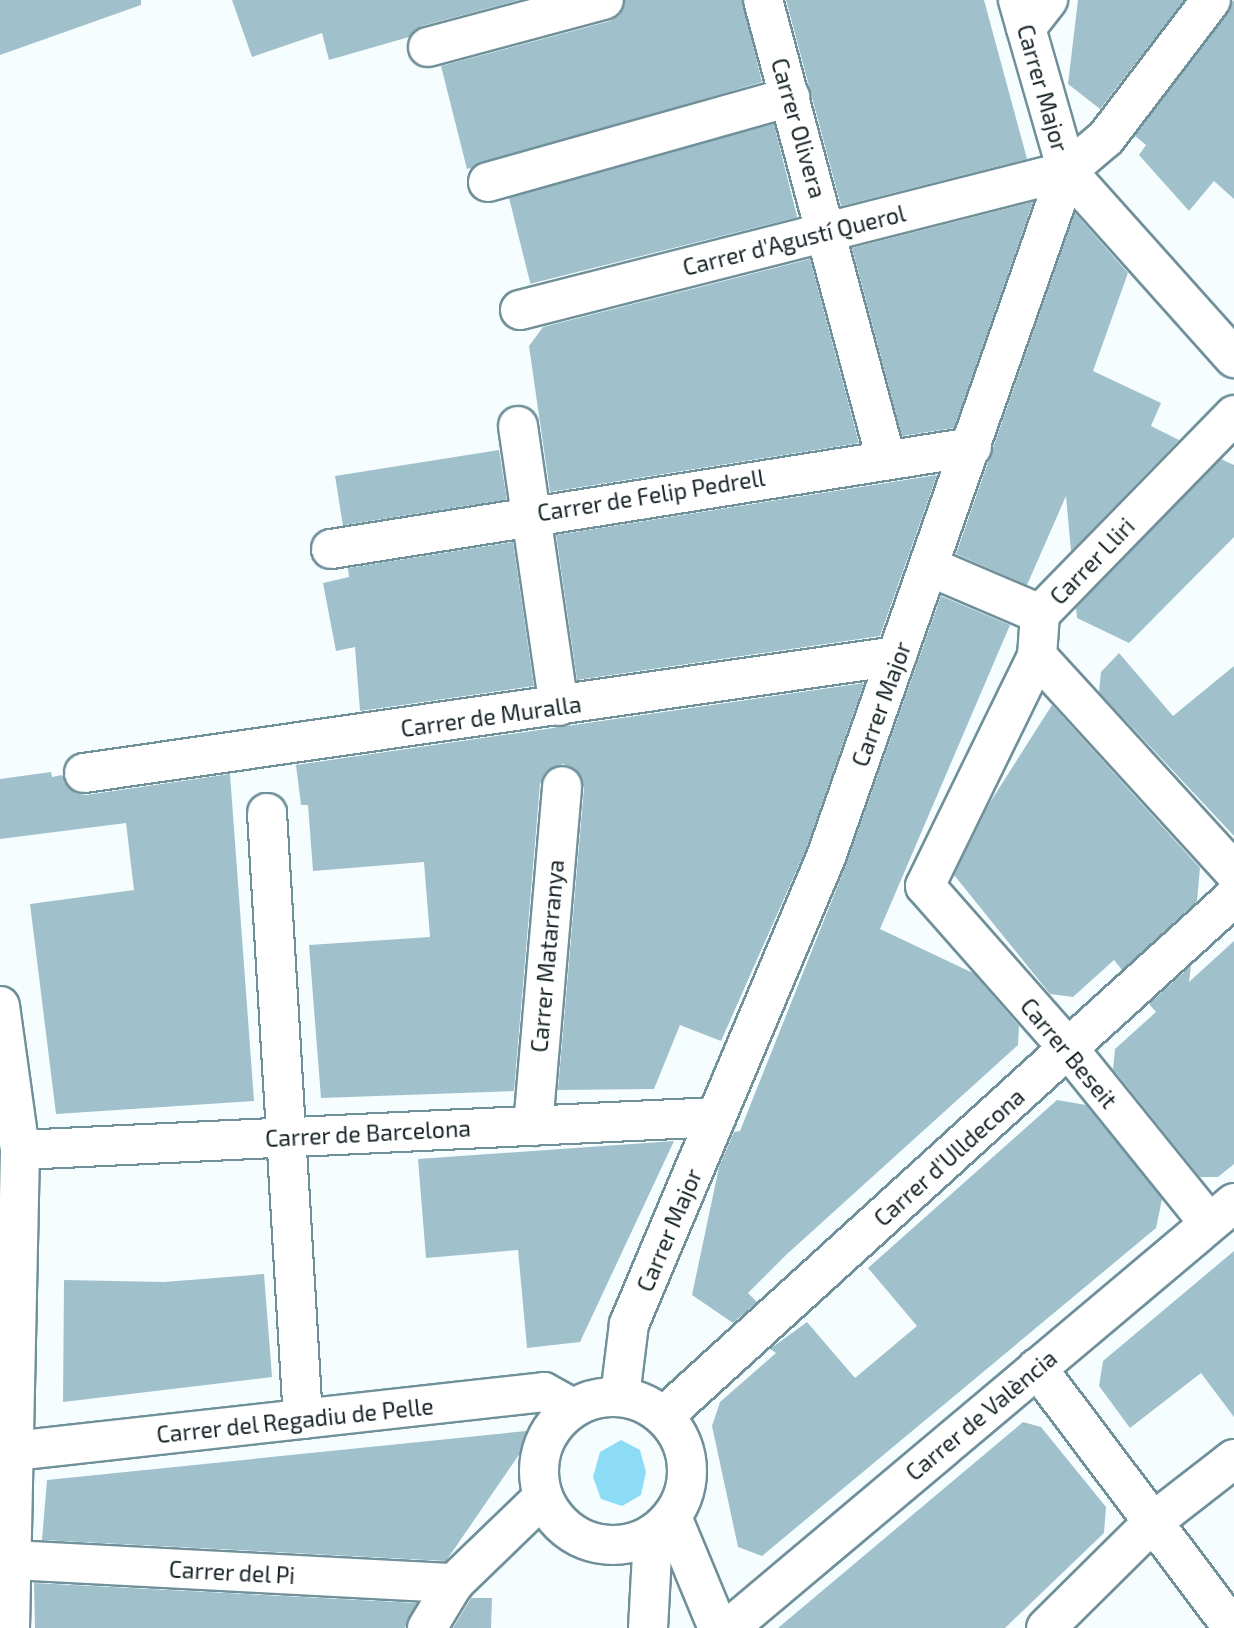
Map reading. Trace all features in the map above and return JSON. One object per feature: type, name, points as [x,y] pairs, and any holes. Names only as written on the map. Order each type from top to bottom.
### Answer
[{"type":"street","points":[[428,47],[604,0]]},
{"type":"street","name":"Carrer Olivera","points":[[763,0],[828,232],[886,460]]},
{"type":"street","points":[[1211,0],[1105,138],[1067,171],[1234,358]]},
{"type":"street","name":"Carrer Major","points":[[620,1396],[629,1324],[826,857],[1067,171],[1031,9]]},
{"type":"street","points":[[488,182],[790,97]]},
{"type":"street","name":"Carrer d'Agustí Querol","points":[[520,310],[1067,171]]},
{"type":"street","name":"Carrer Lliri","points":[[925,886],[1037,656],[1040,614],[1234,415]]},
{"type":"street","points":[[518,426],[533,513],[559,706]]},
{"type":"street","name":"Carrer de Felip Pedrell","points":[[331,549],[533,513],[972,447]]},
{"type":"street","points":[[930,567],[1040,614]]},
{"type":"street","name":"Carrer de Muralla","points":[[84,773],[898,656]]},
{"type":"street","points":[[1037,656],[1234,872]]},
{"type":"street","name":"Carrer Matarranya","points":[[533,1126],[562,786]]},
{"type":"street","points":[[267,813],[303,1419]]},
{"type":"street","name":"Carrer Beseit","points":[[925,886],[1068,1048],[1222,1213]]},
{"type":"street","name":"Carrer d'Ulldecona","points":[[664,1416],[1234,897]]},
{"type":"street","points":[[0,1006],[20,1150],[10,1628]]},
{"type":"street","name":"Carrer de Barcelona","points":[[20,1150],[716,1117]]},
{"type":"street","name":"Carrer de València","points":[[729,1628],[1222,1213]]},
{"type":"street","points":[[1037,1368],[1233,1628]]},
{"type":"street","name":"Carrer del Regadiu de Pelle","points":[[14,1451],[544,1392],[573,1408]]},
{"type":"street","points":[[648,1628],[663,1526],[685,1493],[688,1466],[681,1439],[664,1416],[620,1396],[573,1408],[553,1425],[541,1447],[538,1472],[543,1497],[556,1520],[589,1541],[628,1545],[663,1526]]},
{"type":"street","points":[[1046,1628],[1154,1521],[1234,1459]]},
{"type":"street","points":[[427,1628],[454,1583],[543,1497]]},
{"type":"street","points":[[663,1526],[718,1628]]},
{"type":"street","name":"Carrer del Pi","points":[[11,1560],[454,1583]]},
{"type":"shaded area","points":[[621,1440],[640,1450],[646,1472],[641,1495],[622,1506],[601,1499],[593,1477],[600,1452]]},
{"type":"building","points":[[0,0],[141,0],[141,5],[0,55]]},
{"type":"building","points":[[232,0],[519,0],[422,26],[409,37],[329,60],[322,33],[252,57]]},
{"type":"building","points":[[625,0],[742,0],[762,82],[467,169],[441,66],[610,21],[620,15]]},
{"type":"building","points":[[786,0],[984,0],[1027,159],[841,206]]},
{"type":"building","points":[[1078,0],[1184,0],[1100,109],[1068,84]]},
{"type":"building","points":[[1234,0],[1234,199],[1214,181],[1189,211],[1139,155],[1146,145],[1135,136]]},
{"type":"building","points":[[774,124],[797,217],[530,284],[507,191]]},
{"type":"building","points":[[1033,202],[954,428],[902,436],[852,248]]},
{"type":"building","points":[[1075,213],[1128,273],[1093,371],[1161,403],[1151,426],[1179,440],[1071,551],[1066,496],[1027,585],[956,554]]},
{"type":"building","points":[[810,259],[859,443],[550,492],[529,346],[543,327]]},
{"type":"building","points":[[499,450],[507,499],[343,525],[335,476]]},
{"type":"building","points":[[1221,459],[1234,465],[1234,537],[1129,643],[1077,618],[1076,608]]},
{"type":"building","points":[[937,475],[880,636],[577,680],[556,535]]},
{"type":"building","points":[[513,542],[534,686],[360,711],[355,647],[336,651],[323,583],[349,577],[348,568]]},
{"type":"building","points":[[941,596],[1010,625],[880,929],[973,973],[1019,1026],[1018,1045],[786,1255],[748,1293],[757,1302],[733,1323],[692,1295],[719,1167],[734,1132],[740,1131],[846,865]]},
{"type":"building","points":[[1119,653],[1173,716],[1234,666],[1234,836],[1099,692],[1101,672]]},
{"type":"building","points":[[864,683],[806,849],[721,1041],[680,1025],[654,1089],[558,1090],[584,788],[575,769],[563,764],[545,773],[540,784],[514,1091],[321,1098],[309,945],[430,937],[424,862],[313,871],[308,805],[301,805],[296,765]]},
{"type":"building","points":[[1052,705],[1200,868],[1197,901],[1122,970],[1114,960],[1073,997],[1050,994],[954,875],[989,804]]},
{"type":"building","points":[[51,772],[52,777],[62,775],[75,793],[86,795],[230,774],[254,1101],[56,1114],[30,904],[134,890],[126,823],[0,839],[0,779]]},
{"type":"building","points":[[1234,941],[1234,1164],[1218,1177],[1200,1177],[1113,1069],[1115,1049],[1156,1012],[1149,1004],[1191,966],[1189,982]]},
{"type":"building","points":[[1057,1100],[1086,1105],[1162,1199],[1156,1228],[762,1556],[738,1547],[712,1426],[720,1402],[776,1353],[770,1349],[807,1322],[855,1378],[917,1326],[868,1268]]},
{"type":"building","points":[[674,1141],[580,1342],[527,1348],[518,1250],[426,1258],[418,1159]]},
{"type":"building","points":[[1234,1251],[1234,1417],[1201,1373],[1130,1428],[1099,1386],[1103,1361]]},
{"type":"building","points":[[264,1274],[272,1377],[63,1402],[64,1280],[164,1282]]},
{"type":"building","points":[[1023,1422],[1041,1427],[1106,1507],[1104,1533],[1005,1628],[778,1628]]},
{"type":"building","points":[[536,1430],[446,1561],[42,1540],[47,1480]]},
{"type":"building","points":[[34,1583],[417,1603],[405,1628],[35,1628]]},
{"type":"building","points":[[471,1598],[492,1598],[491,1628],[453,1628]]}]
